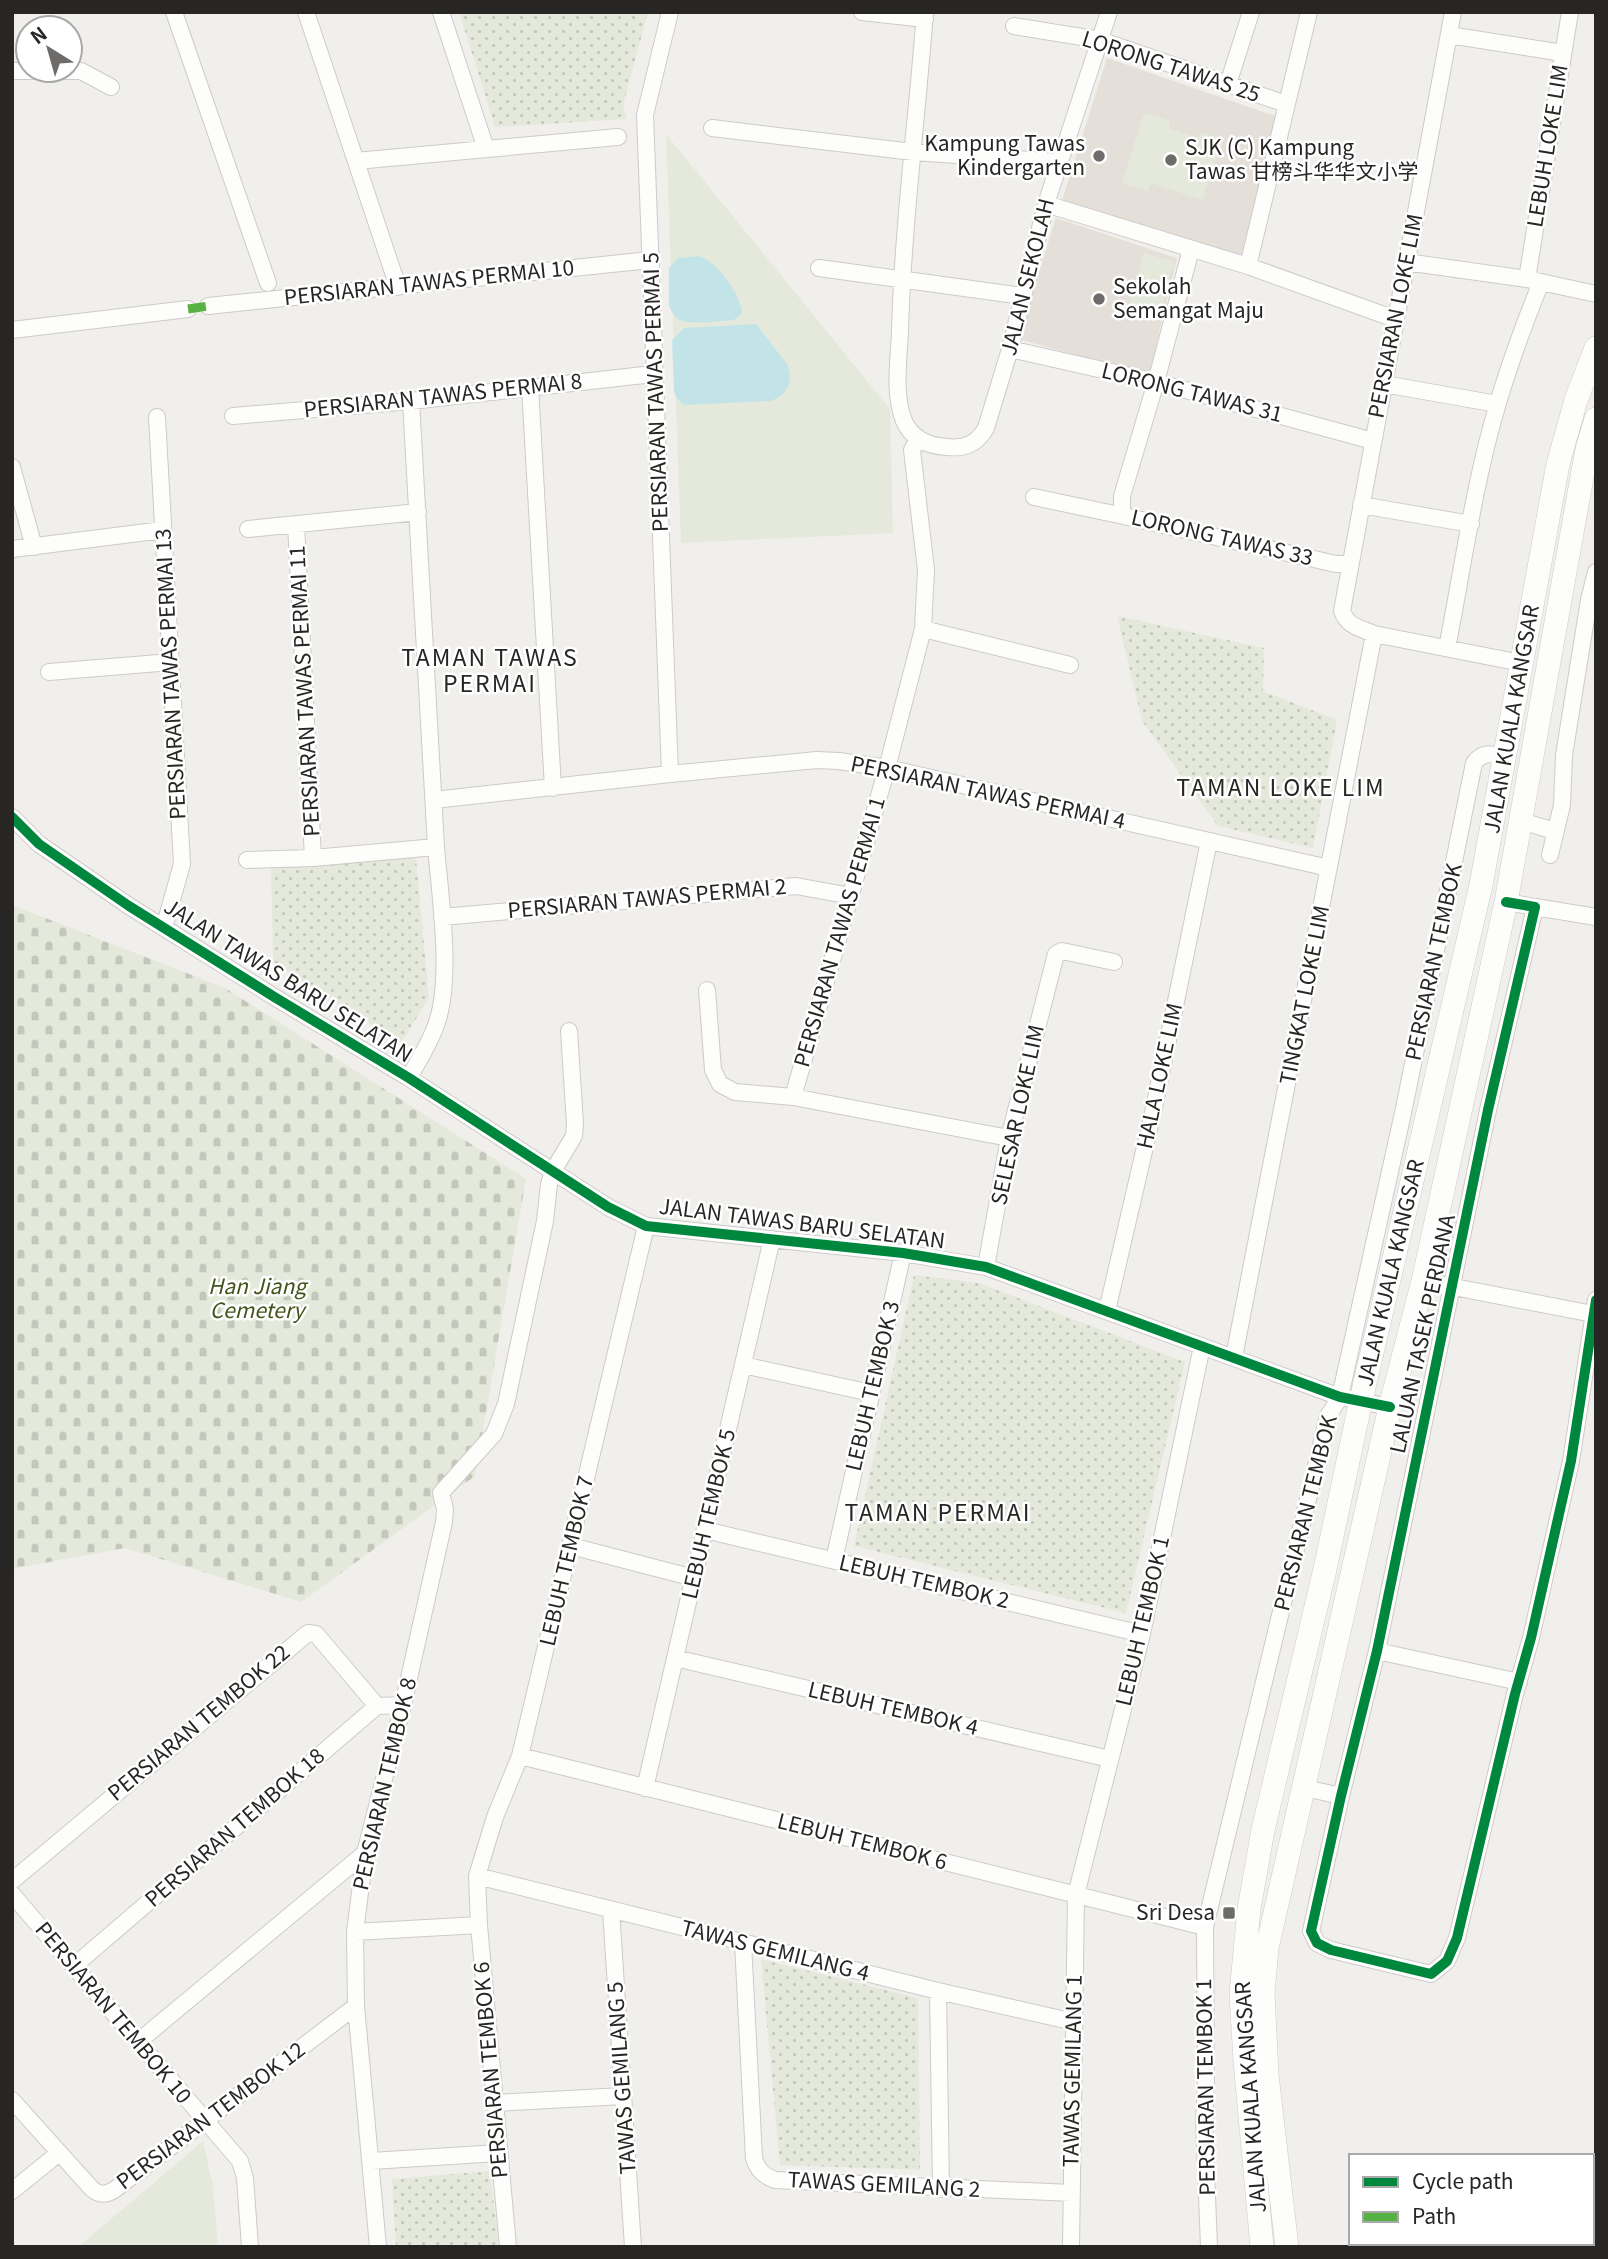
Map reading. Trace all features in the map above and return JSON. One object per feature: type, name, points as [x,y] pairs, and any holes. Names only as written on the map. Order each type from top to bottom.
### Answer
[{"type":"highway","name":"JALAN KUALA KANGSAR","points":[[1262,2247],[1241,1994],[1248,1909],[1263,1830],[1325,1569],[1351,1398],[1481,886],[1558,464],[1576,400],[1596,348]]},
{"type":"highway","name":"JALAN KUALA KANGSAR","points":[[1287,2247],[1267,2075],[1263,1993],[1267,1948],[1390,1407],[1423,1281],[1506,902],[1587,449],[1596,419]]},
{"type":"highway","points":[[1263,1830],[1275,1823],[1284,1800],[1297,1790],[1305,1788],[1292,1773],[1293,1742],[1287,1733]]},
{"type":"street","points":[[174,12],[268,283]]},
{"type":"street","points":[[306,12],[398,287]]},
{"type":"street","points":[[441,12],[486,149]]},
{"type":"street","name":"PERSIARAN TAWAS PERMAI 5","points":[[670,12],[645,115],[670,774]]},
{"type":"street","points":[[862,12],[925,16],[901,279],[898,393],[903,418],[914,447]]},
{"type":"street","name":"JALAN SEKOLAH","points":[[914,447],[962,448],[977,440],[986,428],[1010,349],[1046,204],[1109,12]]},
{"type":"street","points":[[1228,84],[1251,12]]},
{"type":"street","points":[[1248,266],[1309,12]]},
{"type":"street","name":"PERSIARAN LOKE LIM","points":[[1374,634],[1345,620],[1342,611],[1453,12]]},
{"type":"street","name":"LEBUH LOKE LIM","points":[[1447,648],[1497,404],[1534,281],[1570,12]]},
{"type":"street","name":"LORONG TAWAS 25","points":[[1014,26],[1100,40],[1286,104]]},
{"type":"street","points":[[1449,35],[1563,53]]},
{"type":"street","points":[[84,73],[111,87]]},
{"type":"street","points":[[712,128],[913,152],[1060,162]]},
{"type":"street","points":[[356,161],[618,137]]},
{"type":"street","points":[[1046,204],[1248,266],[1395,319]]},
{"type":"street","name":"LORONG TAWAS 33","points":[[1191,248],[1119,515],[1336,564],[1349,564]]},
{"type":"street","name":"PERSIARAN TAWAS PERMAI 10","points":[[208,306],[650,260]]},
{"type":"street","points":[[1406,262],[1534,281],[1596,295]]},
{"type":"street","points":[[819,268],[1023,296]]},
{"type":"street","points":[[12,330],[188,309]]},
{"type":"street","name":"LORONG TAWAS 31","points":[[1010,349],[1156,382],[1373,441]]},
{"type":"street","name":"PERSIARAN TAWAS PERMAI 8","points":[[233,416],[411,401],[653,374]]},
{"type":"street","points":[[1384,384],[1497,404]]},
{"type":"street","points":[[530,387],[553,788]]},
{"type":"street","points":[[409,1078],[436,1027],[442,1004],[442,917],[411,401]]},
{"type":"street","name":"PERSIARAN TAWAS PERMAI 13","points":[[157,417],[182,864],[164,928]]},
{"type":"street","name":"PERSIARAN TAWAS PERMAI 1","points":[[793,1097],[887,768],[923,629],[926,570],[914,447]]},
{"type":"street","points":[[12,467],[34,547]]},
{"type":"street","points":[[1034,497],[1119,515]]},
{"type":"street","points":[[1361,505],[1471,524]]},
{"type":"street","points":[[248,529],[418,512]]},
{"type":"street","name":"PERSIARAN TAWAS PERMAI 11","points":[[296,524],[313,858]]},
{"type":"street","points":[[12,550],[163,530]]},
{"type":"street","points":[[1550,855],[1562,805],[1564,755],[1596,572]]},
{"type":"street","points":[[1562,594],[1589,600]]},
{"type":"street","points":[[923,629],[1070,664]]},
{"type":"street","points":[[1374,634],[1521,663]]},
{"type":"street","name":"TINGKAT LOKE LIM","points":[[1234,1357],[1374,634]]},
{"type":"street","points":[[49,672],[171,662]]},
{"type":"street","name":"PERSIARAN TEMBOK","points":[[1205,1927],[1328,1416],[1351,1398],[1403,1113],[1474,763],[1488,753],[1505,757]]},
{"type":"street","name":"PERSIARAN TAWAS PERMAI 4","points":[[434,800],[670,774],[817,760],[839,761],[887,768],[1329,868]]},
{"type":"street","name":"JALAN TAWAS BARU SELATAN","points":[[12,817],[39,844],[164,928],[409,1078],[608,1207],[646,1226],[903,1253],[986,1267],[1351,1398],[1390,1407]]},
{"type":"street","points":[[1521,821],[1555,831]]},
{"type":"street","name":"HALA LOKE LIM","points":[[1107,1311],[1209,841]]},
{"type":"street","points":[[247,860],[313,858],[436,847]]},
{"type":"street","name":"PERSIARAN TAWAS PERMAI 2","points":[[442,917],[796,886],[851,896]]},
{"type":"street","points":[[1506,902],[1596,917]]},
{"type":"street","name":"LALUAN TASEK PERDANA","points":[[1519,1682],[1457,1938],[1447,1961],[1431,1974],[1331,1950],[1317,1943],[1311,1931],[1340,1796],[1377,1651],[1488,1110],[1535,907]]},
{"type":"street","name":"SELESAR LOKE LIM","points":[[986,1267],[1009,1138],[1052,963],[1056,954],[1062,951],[1114,962]]},
{"type":"street","points":[[707,990],[713,1070],[720,1084],[736,1092],[793,1097],[1009,1138]]},
{"type":"street","points":[[553,1171],[572,1141],[575,1131],[569,1031]]},
{"type":"street","name":"PERSIARAN TEMBOK 8","points":[[378,2247],[356,2006],[355,1932],[365,1853],[403,1705],[444,1522],[445,1508],[441,1493],[494,1434],[506,1404],[553,1171]]},
{"type":"street","name":"LEBUH TEMBOK 7","points":[[477,1893],[477,1876],[495,1817],[520,1756],[646,1226]]},
{"type":"street","name":"LEBUH TEMBOK 5","points":[[645,1788],[772,1239]]},
{"type":"street","name":"LEBUH TEMBOK 3","points":[[834,1560],[903,1253]]},
{"type":"street","name":"LALUAN TASEK PERDANA","points":[[1423,1281],[1452,1286]]},
{"type":"street","points":[[1377,1651],[1519,1682],[1571,1461],[1595,1307],[1452,1286]]},
{"type":"street","name":"LEBUH TEMBOK 1","points":[[1076,1895],[1142,1634],[1202,1346]]},
{"type":"street","points":[[743,1365],[872,1392]]},
{"type":"street","name":"LEBUH TEMBOK 2","points":[[705,1530],[1142,1634]]},
{"type":"street","points":[[571,1546],[694,1578]]},
{"type":"street","name":"PERSIARAN TEMBOK 22","points":[[12,1881],[308,1633],[316,1634],[377,1706]]},
{"type":"street","name":"LEBUH TEMBOK 4","points":[[675,1658],[1111,1759]]},
{"type":"street","points":[[377,1706],[403,1705]]},
{"type":"street","name":"PERSIARAN TEMBOK 18","points":[[74,1966],[377,1706]]},
{"type":"street","name":"LEBUH TEMBOK 6","points":[[520,1756],[1205,1927]]},
{"type":"street","points":[[1305,1788],[1340,1796]]},
{"type":"street","points":[[139,2041],[365,1853]]},
{"type":"street","name":"TAWAS GEMILANG 4","points":[[477,1876],[938,1992],[1074,2022]]},
{"type":"street","name":"PERSIARAN TEMBOK 6","points":[[477,1893],[508,2247]]},
{"type":"street","name":"PERSIARAN TEMBOK 10","points":[[12,1894],[242,2165],[250,2247]]},
{"type":"street","name":"TAWAS GEMILANG 1","points":[[1071,2247],[1076,1895]]},
{"type":"street","name":"TAWAS GEMILANG 5","points":[[611,1910],[633,2247]]},
{"type":"street","points":[[355,1932],[479,1925]]},
{"type":"street","name":"PERSIARAN TEMBOK 1","points":[[1205,1927],[1204,2121],[1209,2247]]},
{"type":"street","name":"TAWAS GEMILANG 2","points":[[743,1943],[754,2158],[758,2169],[766,2176],[775,2180],[1072,2193]]},
{"type":"street","points":[[938,1992],[941,2189]]},
{"type":"street","name":"PERSIARAN TEMBOK 12","points":[[12,2100],[96,2192],[106,2194],[356,2006]]},
{"type":"street","points":[[495,2103],[623,2096]]},
{"type":"street","points":[[12,2191],[59,2153]]},
{"type":"street","points":[[371,2161],[498,2153]]},
{"type":"shaded area","name":"SJK (C) Kampung Tawas 甘榜斗华华文小学","points":[[1107,58],[1278,117],[1243,261],[1061,204]]},
{"type":"shaded area","name":"Sekolah Semangat Maju","points":[[1056,218],[1177,258],[1149,375],[1018,339]]},
{"type":"green space","points":[[459,12],[648,12],[623,105],[627,119],[495,127]]},
{"type":"green space","points":[[1144,113],[1170,121],[1169,128],[1198,138],[1201,132],[1223,140],[1202,200],[1151,183],[1148,191],[1122,183]]},
{"type":"green space","points":[[666,134],[890,409],[893,533],[681,543]]},
{"type":"green space","points":[[1144,253],[1174,262],[1160,313],[1129,305]]},
{"type":"green space","points":[[1117,616],[1264,648],[1263,691],[1337,720],[1313,848],[1218,826],[1142,721]]},
{"type":"green space","points":[[416,858],[429,998],[401,1043],[273,963],[271,864]]},
{"type":"green space","name":"Han Jiang Cemetery","points":[[12,905],[225,988],[526,1179],[475,1476],[301,1602],[125,1548],[12,1569]]},
{"type":"green space","points":[[914,1275],[979,1283],[1185,1362],[1126,1613],[854,1546]]},
{"type":"green space","points":[[761,1959],[918,1998],[920,2170],[780,2165]]},
{"type":"green space","points":[[203,2141],[213,2186],[218,2247],[78,2247]]},
{"type":"green space","points":[[490,2171],[499,2247],[396,2247],[392,2179]]},
{"type":"water","points":[[699,256],[713,264],[733,288],[742,313],[734,320],[692,322],[678,319],[672,312],[669,306],[669,268],[678,258]]},
{"type":"water","points":[[756,324],[787,364],[790,376],[782,395],[771,401],[684,405],[674,391],[672,340],[684,328]]},
{"type":"marked path","points":[[188,309],[208,306]]},
{"type":"cycle path","points":[[12,817],[39,844],[129,906],[409,1078],[608,1207],[646,1226],[903,1253],[986,1267],[1340,1397],[1390,1407]]},
{"type":"cycle path","points":[[1506,902],[1535,907],[1488,1110],[1377,1651],[1311,1931],[1317,1943],[1331,1950],[1431,1974],[1447,1961],[1457,1938],[1515,1694],[1531,1638],[1571,1461],[1596,1300]]},
{"type":"place","name":"Kampung Tawas Kindergarten","points":[[1099,156]]},
{"type":"place","name":"SJK (C) Kampung Tawas 甘榜斗华华文小学","points":[[1171,160]]},
{"type":"place","name":"Sekolah Semangat Maju","points":[[1099,299]]},
{"type":"place","name":"Sri Desa","points":[[1229,1913]]},
{"type":"district","name":"TAMAN TAWAS PERMAI","points":[[490,671]]},
{"type":"district","name":"TAMAN LOKE LIM","points":[[1281,788]]},
{"type":"district","name":"TAMAN PERMAI","points":[[938,1513]]}]
